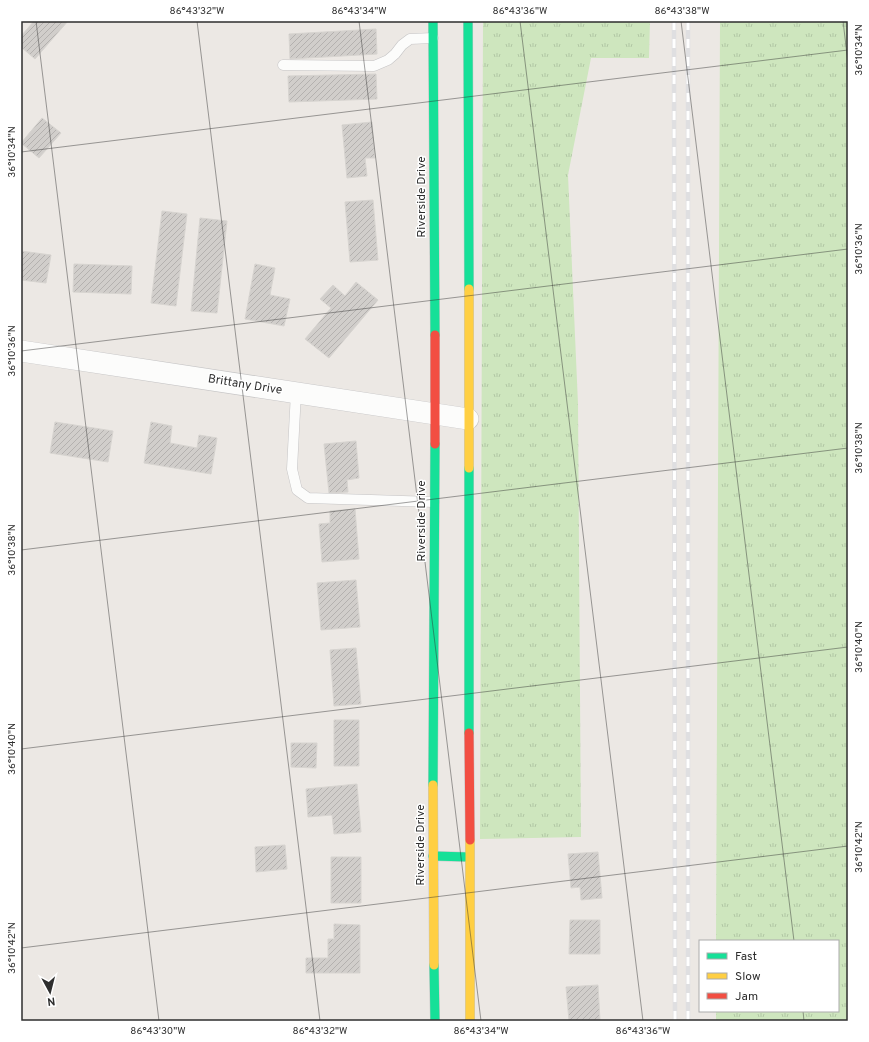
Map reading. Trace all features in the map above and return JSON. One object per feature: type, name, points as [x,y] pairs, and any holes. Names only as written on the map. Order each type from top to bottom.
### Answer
[{"type":"street","name":"Riverside Drive","points":[[433,21],[435,413],[433,856],[435,1021]]},
{"type":"street","points":[[468,21],[470,1021]]},
{"type":"street","name":"Brittany Drive","points":[[21,351],[468,419]]},
{"type":"street","points":[[433,856],[469,857]]},
{"type":"lane","points":[[283,65],[374,66],[388,60],[410,39],[433,38]]},
{"type":"lane","points":[[296,392],[292,470],[297,490],[308,498],[434,502]]},
{"type":"green space","points":[[483,21],[650,21],[649,58],[591,58],[568,175],[578,404],[581,837],[480,839]]},
{"type":"green space","points":[[720,21],[848,21],[848,1021],[716,1021],[716,1012],[839,1012],[839,940],[716,940]]},
{"type":"building","points":[[34,21],[68,21],[35,59],[21,47],[21,36]]},
{"type":"building","points":[[376,29],[377,54],[290,59],[289,34]]},
{"type":"building","points":[[376,74],[377,99],[289,102],[288,76]]},
{"type":"building","points":[[42,118],[61,133],[39,158],[21,143]]},
{"type":"building","points":[[372,122],[375,158],[365,158],[367,176],[347,178],[342,125]]},
{"type":"building","points":[[373,200],[378,260],[350,262],[345,202]]},
{"type":"building","points":[[162,211],[187,214],[176,306],[151,303]]},
{"type":"building","points":[[200,218],[227,221],[217,313],[191,311]]},
{"type":"building","points":[[21,251],[51,255],[46,283],[21,280]]},
{"type":"building","points":[[74,264],[132,266],[131,294],[73,292]]},
{"type":"building","points":[[255,264],[275,268],[270,295],[290,299],[284,326],[245,319]]},
{"type":"building","points":[[356,282],[378,300],[329,358],[305,339],[331,308],[320,299],[333,285],[345,296]]},
{"type":"building","points":[[55,422],[113,431],[108,462],[50,453]]},
{"type":"building","points":[[151,422],[172,426],[170,443],[197,448],[199,435],[217,438],[211,474],[144,463]]},
{"type":"building","points":[[356,441],[359,478],[347,480],[348,492],[329,493],[324,444]]},
{"type":"building","points":[[355,509],[359,559],[322,562],[319,524],[330,523],[330,511]]},
{"type":"building","points":[[356,580],[360,627],[321,630],[317,583]]},
{"type":"building","points":[[356,648],[361,704],[334,706],[330,650]]},
{"type":"building","points":[[334,720],[359,720],[359,766],[334,766]]},
{"type":"building","points":[[291,743],[317,743],[316,768],[291,767]]},
{"type":"building","points":[[357,784],[361,832],[334,834],[332,815],[308,817],[306,789]]},
{"type":"building","points":[[285,845],[287,869],[256,872],[255,847]]},
{"type":"building","points":[[598,852],[602,898],[581,900],[580,887],[571,888],[568,854]]},
{"type":"building","points":[[331,857],[361,857],[361,903],[331,903]]},
{"type":"building","points":[[570,920],[600,920],[600,954],[569,954]]},
{"type":"building","points":[[334,924],[360,925],[360,973],[306,973],[306,958],[328,958],[328,939],[334,939]]},
{"type":"building","points":[[598,985],[600,1020],[569,1021],[566,987]]},
{"type":"railway","points":[[674,21],[675,1021]]},
{"type":"railway","points":[[688,21],[688,1021]]},
{"type":"traffic: fast","points":[[433,21],[435,335]]},
{"type":"traffic: fast","points":[[468,21],[469,289]]},
{"type":"traffic: fast","points":[[433,785],[435,444]]},
{"type":"traffic: fast","points":[[469,468],[469,733]]},
{"type":"traffic: fast","points":[[433,856],[469,857]]},
{"type":"traffic: fast","points":[[434,965],[435,1021]]},
{"type":"traffic: slow","points":[[469,289],[469,468]]},
{"type":"traffic: slow","points":[[433,785],[434,965]]},
{"type":"traffic: slow","points":[[470,840],[470,1021]]},
{"type":"traffic: jam","points":[[435,335],[435,444]]},
{"type":"traffic: jam","points":[[469,733],[470,840]]}]
